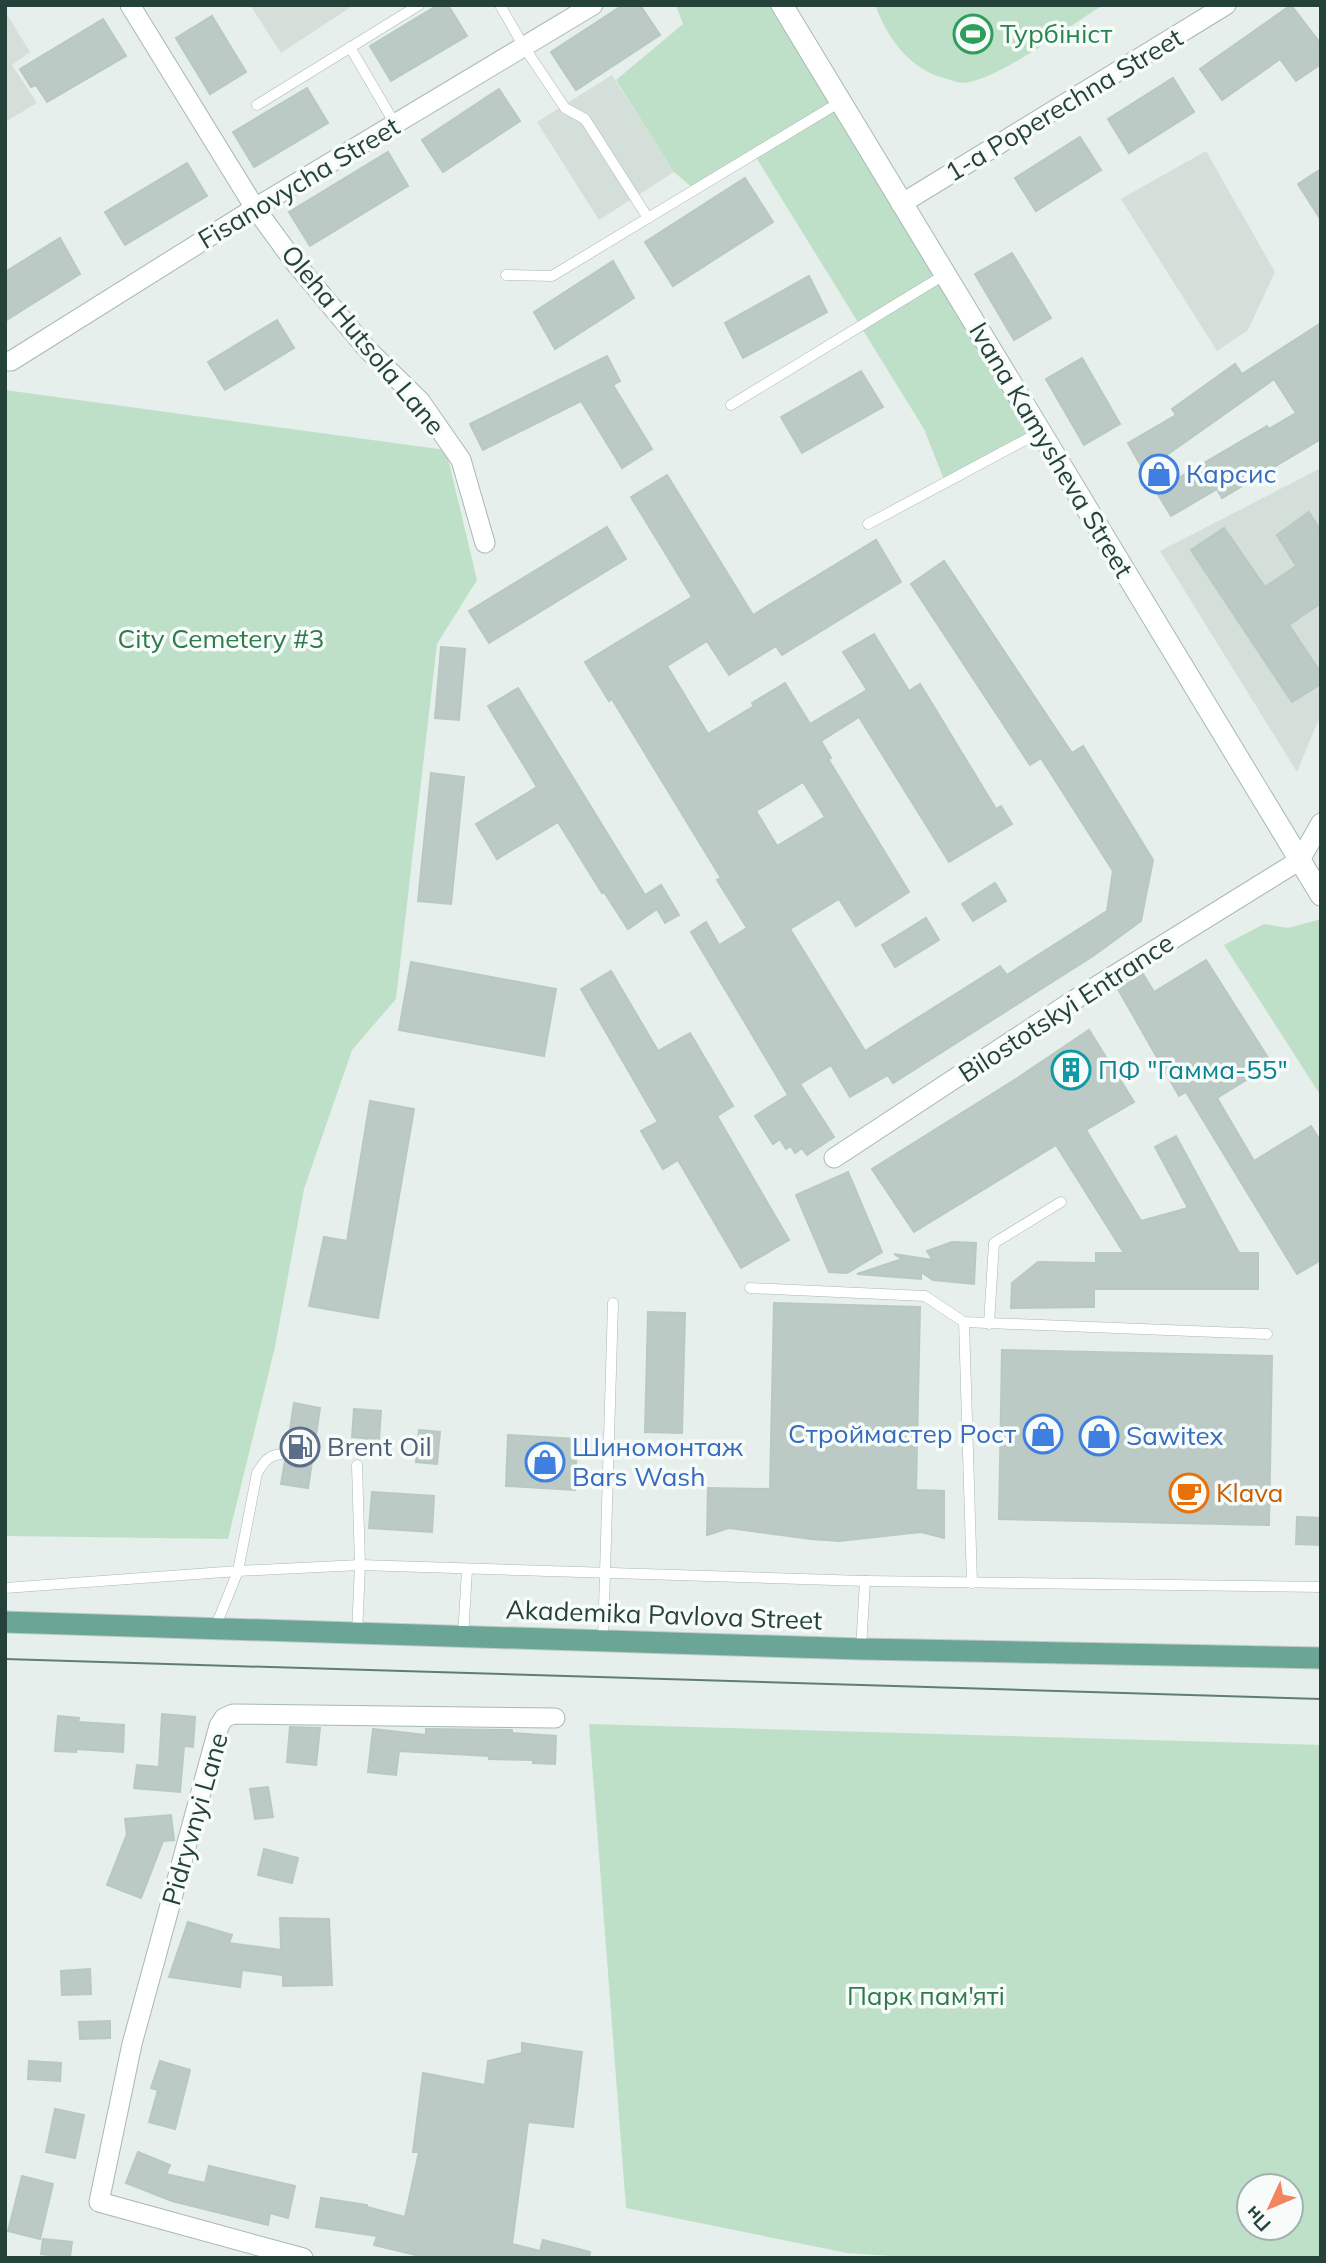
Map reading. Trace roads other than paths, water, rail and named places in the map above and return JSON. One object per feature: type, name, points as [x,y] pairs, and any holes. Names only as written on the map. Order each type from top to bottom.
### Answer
[{"type":"main road","name":"Akademika Pavlova Street","points":[[5,1622],[861,1649],[1321,1658]]},
{"type":"street","name":"Oleha Hutsola Lane","points":[[130,5],[255,208],[296,264],[368,350],[420,401],[461,460],[485,543]]},
{"type":"street","name":"Fisanovycha Street","points":[[5,361],[11,361],[23,354],[255,208],[593,5]]},
{"type":"street","name":"Ivana Kamysheva Street","points":[[782,5],[1321,895]]},
{"type":"street","name":"1-a Poperechna Street","points":[[901,204],[1226,5]]},
{"type":"street","points":[[1300,860],[1321,824]]},
{"type":"street","name":"Bilostotskyi Entrance","points":[[834,1158],[1072,1002],[1300,860]]},
{"type":"street","name":"Pidryvnyi Lane","points":[[303,2258],[99,2202],[132,2044],[219,1727],[225,1718],[233,1714],[555,1718]]},
{"type":"lane","points":[[257,105],[419,5]]},
{"type":"lane","points":[[500,5],[524,47],[565,108],[585,119],[648,218]]},
{"type":"lane","points":[[350,47],[395,124]]},
{"type":"lane","points":[[506,275],[552,276],[840,102]]},
{"type":"lane","points":[[732,405],[944,275]]},
{"type":"lane","points":[[868,524],[1040,432]]},
{"type":"lane","points":[[989,1324],[993,1243],[1062,1202]]},
{"type":"lane","points":[[750,1287],[925,1296],[964,1322],[1267,1334]]},
{"type":"lane","points":[[603,1640],[613,1303]]},
{"type":"lane","points":[[964,1322],[972,1583]]},
{"type":"lane","points":[[215,1628],[238,1572],[257,1473],[265,1459],[282,1454]]},
{"type":"lane","points":[[357,1465],[360,1565],[357,1634]]},
{"type":"lane","points":[[5,1588],[360,1565],[865,1581],[1321,1587]]},
{"type":"lane","points":[[463,1637],[467,1570]]},
{"type":"lane","points":[[861,1649],[865,1581]]},
{"type":"tram line","points":[[5,1659],[1321,1699]]},
{"type":"place","name":"Турбініст","points":[[973,34]]},
{"type":"place","name":"Карсис","points":[[1159,474]]},
{"type":"place","name":"ПФ \"Гамма-55\"","points":[[1071,1070]]},
{"type":"place","name":"Строймастер Рост","points":[[1043,1434]]},
{"type":"place","name":"Sawitex","points":[[1099,1436]]},
{"type":"place","name":"Brent Oil","points":[[300,1447]]},
{"type":"place","name":"Шиномонтаж Bars Wash","points":[[545,1462]]},
{"type":"place","name":"Klava","points":[[1189,1493]]},
{"type":"park label","name":"City Cemetery #3","points":[[221,639]]},
{"type":"park label","name":"Парк пам'яті","points":[[926,1996]]}]
